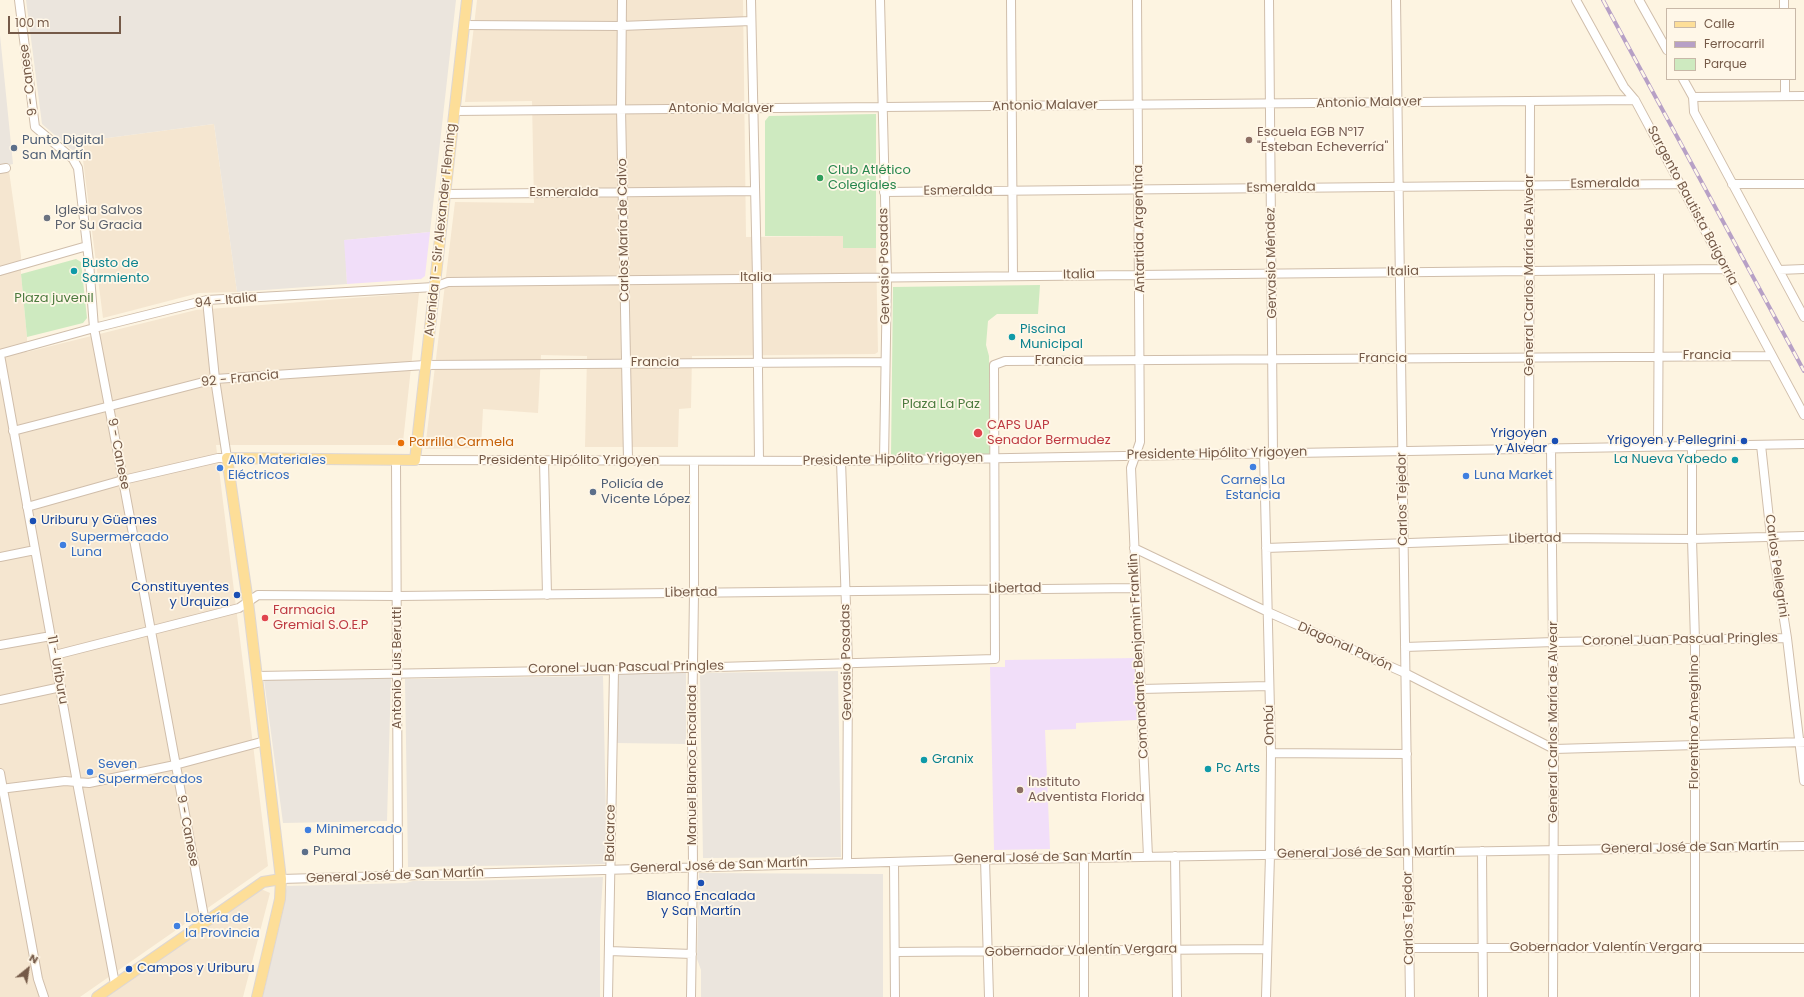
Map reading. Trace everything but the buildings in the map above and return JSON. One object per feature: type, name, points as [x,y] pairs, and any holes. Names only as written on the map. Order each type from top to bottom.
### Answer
[{"type":"main road","name":"Avenida 1 - Sir Alexander Fleming","points":[[415,460],[467,0]]},
{"type":"main road","points":[[258,997],[280,899],[281,879],[248,602],[228,458],[396,461],[415,460]]},
{"type":"main road","points":[[98,997],[263,882],[281,879]]},
{"type":"street","name":"9 - Canese","points":[[19,0],[34,123],[38,130],[73,159],[78,168],[94,328],[204,922]]},
{"type":"street","name":"Carlos María de Calvo","points":[[622,0],[621,109],[628,460]]},
{"type":"street","points":[[751,0],[759,461]]},
{"type":"street","name":"Gervasio Posadas","points":[[880,0],[887,277],[884,460]]},
{"type":"street","points":[[1011,0],[1013,276]]},
{"type":"street","name":"Antartida Argentina","points":[[1135,456],[1140,442],[1137,0]]},
{"type":"street","name":"Gervasio Méndez","points":[[1269,0],[1270,188],[1274,360],[1273,454]]},
{"type":"street","name":"Carlos Tejedor","points":[[1396,0],[1410,997]]},
{"type":"street","name":"Sargento Bautista Baigorria","points":[[1576,0],[1624,87],[1635,100],[1804,416]]},
{"type":"street","points":[[1639,0],[1666,48]]},
{"type":"street","points":[[464,25],[622,26],[751,21]]},
{"type":"street","points":[[1684,80],[1693,97],[1694,112],[1804,317]]},
{"type":"street","points":[[1785,80],[1785,96]]},
{"type":"street","points":[[1693,97],[1804,96]]},
{"type":"street","name":"Antonio Malaver","points":[[454,111],[1635,100]]},
{"type":"street","name":"General Carlos María de Alvear","points":[[1529,448],[1530,101]]},
{"type":"street","name":"Esmeralda","points":[[884,192],[1679,184]]},
{"type":"street","points":[[1732,184],[1804,184]]},
{"type":"street","name":"Esmeralda","points":[[445,194],[755,191]]},
{"type":"street","points":[[0,270],[87,246]]},
{"type":"street","name":"Italia","points":[[434,287],[448,282],[625,279],[1726,269]]},
{"type":"street","points":[[1779,270],[1804,269]]},
{"type":"street","points":[[1658,446],[1659,270]]},
{"type":"street","name":"94 - Italia","points":[[0,354],[94,328],[207,300],[434,287]]},
{"type":"street","points":[[27,507],[123,480],[218,458],[228,458],[215,379],[207,300]]},
{"type":"street","name":"11 - Uriburu","points":[[0,354],[115,984]]},
{"type":"street","name":"Francia","points":[[994,458],[994,365],[1004,361],[1772,356]]},
{"type":"street","name":"Francia","points":[[425,365],[885,362]]},
{"type":"street","name":"92 - Francia","points":[[13,431],[108,405],[215,379],[425,365]]},
{"type":"street","name":"Presidente Hipólito Yrigoyen","points":[[415,460],[842,461],[1804,444]]},
{"type":"street","name":"Carlos Pellegrini","points":[[1761,445],[1771,537],[1802,742],[1804,781]]},
{"type":"street","name":"Florentino Ameghino","points":[[1692,447],[1692,539],[1696,745],[1695,997]]},
{"type":"street","name":"General Carlos María de Alvear","points":[[1551,448],[1554,642],[1553,997]]},
{"type":"street","name":"Ombú","points":[[1264,454],[1271,753],[1266,997]]},
{"type":"street","name":"Comandante Benjamin Franklin","points":[[1135,456],[1131,468],[1148,857]]},
{"type":"street","points":[[994,458],[995,589]]},
{"type":"street","name":"Antonio Luis Berutti","points":[[396,461],[398,596],[398,875]]},
{"type":"street","points":[[544,461],[547,595]]},
{"type":"street","name":"Manuel Blanco Encalada","points":[[691,997],[693,866],[692,732],[694,461]]},
{"type":"street","name":"Gervasio Posadas","points":[[842,461],[848,664],[847,863]]},
{"type":"street","name":"Libertad","points":[[1266,548],[1403,542],[1552,538],[1692,539],[1804,536]]},
{"type":"street","name":"Diagonal Pavón","points":[[1134,548],[1268,612],[1405,673],[1554,749]]},
{"type":"street","points":[[0,557],[35,550]]},
{"type":"street","name":"Libertad","points":[[55,655],[239,608],[258,595],[547,595],[1136,588]]},
{"type":"street","name":"Coronel Juan Pascual Pringles","points":[[257,676],[614,670],[693,666],[848,664],[995,659],[995,589]]},
{"type":"street","points":[[0,645],[51,636]]},
{"type":"street","name":"Coronel Juan Pascual Pringles","points":[[1405,647],[1554,642],[1695,641],[1787,638]]},
{"type":"street","name":"Balcarce","points":[[608,997],[614,670]]},
{"type":"street","points":[[1141,689],[1269,686]]},
{"type":"street","points":[[0,700],[61,687]]},
{"type":"street","points":[[1,789],[65,781],[89,783],[175,765],[265,741]]},
{"type":"street","points":[[1554,749],[1802,742]]},
{"type":"street","points":[[1271,753],[1407,754]]},
{"type":"street","points":[[0,773],[1,789],[38,979],[44,997]]},
{"type":"street","name":"General José de San Martín","points":[[281,879],[610,870],[693,866],[985,859],[1804,846]]},
{"type":"street","points":[[1482,851],[1483,997]]},
{"type":"street","points":[[1175,856],[1177,997]]},
{"type":"street","points":[[1084,858],[1084,997]]},
{"type":"street","points":[[985,859],[989,997]]},
{"type":"street","points":[[894,862],[895,997]]},
{"type":"street","name":"Gobernador Valentín Vergara","points":[[895,952],[1267,948]]},
{"type":"street","name":"Gobernador Valentín Vergara","points":[[1409,948],[1804,948]]},
{"type":"street","points":[[609,951],[692,954]]},
{"type":"shaded area","points":[[26,0],[456,0],[430,232],[345,240],[347,284],[237,292],[214,124],[77,142],[79,156],[42,124]]},
{"type":"shaded area","points":[[477,0],[743,0],[746,237],[843,236],[844,248],[876,248],[878,352],[875,354],[692,356],[691,408],[679,409],[678,447],[585,447],[587,356],[541,355],[538,413],[483,409],[481,448],[425,449],[455,202],[534,203],[532,101],[465,102]]},
{"type":"shaded area","points":[[0,35],[13,164],[0,167]]},
{"type":"shaded area","points":[[214,124],[237,292],[199,293],[103,318],[83,160],[79,156],[77,142]]},
{"type":"shaded area","points":[[9,171],[21,256],[27,352],[196,310],[419,293],[403,442],[399,445],[216,445],[268,866],[80,997],[0,997],[0,173]]},
{"type":"shaded area","points":[[430,232],[425,276],[421,279],[347,284],[344,240]]},
{"type":"shaded area","name":"Instituto Adventista Florida","points":[[1135,658],[1137,720],[1076,723],[1076,729],[1045,730],[1050,849],[994,850],[990,667],[1005,667],[1005,660]]},
{"type":"shaded area","points":[[838,671],[841,857],[703,858],[700,673]]},
{"type":"shaded area","points":[[617,672],[686,673],[686,744],[617,743]]},
{"type":"shaded area","points":[[603,676],[607,864],[408,867],[405,679]]},
{"type":"shaded area","points":[[391,677],[387,821],[283,823],[264,680]]},
{"type":"shaded area","points":[[699,873],[883,874],[883,997],[701,997],[701,970],[697,959]]},
{"type":"shaded area","points":[[603,877],[600,922],[600,997],[263,997],[287,886],[406,883],[413,881]]},
{"type":"shaded area","points":[[261,889],[270,893],[243,997],[106,997]]},
{"type":"green space","name":"Club Atlético Colegiales","points":[[876,114],[876,248],[843,248],[843,236],[765,236],[765,121],[769,116]]},
{"type":"green space","name":"Plaza juvenil","points":[[76,259],[81,262],[87,318],[83,323],[27,337],[21,274]]},
{"type":"green space","name":"Plaza La Paz","points":[[1040,285],[1038,314],[997,314],[988,321],[986,345],[989,356],[990,454],[891,455],[893,287]]},
{"type":"railway","points":[[1603,0],[1804,371]]},
{"type":"place","name":"Escuela EGB Nº17 \"Esteban Echeverría\"","points":[[1249,140]]},
{"type":"place","name":"Punto Digital San Martín","points":[[14,148]]},
{"type":"place","name":"Club Atlético Colegiales","points":[[820,178]]},
{"type":"place","name":"Iglesia Salvos Por Su Gracia","points":[[47,218]]},
{"type":"place","name":"Busto de Sarmiento","points":[[74,271]]},
{"type":"place","name":"Piscina Municipal","points":[[1012,337]]},
{"type":"place","name":"CAPS UAP Senador Bermudez","points":[[978,433]]},
{"type":"place","name":"Yrigoyen y Alvear","points":[[1555,441]]},
{"type":"place","name":"Yrigoyen y Pellegrini","points":[[1744,441]]},
{"type":"place","name":"Parrilla Carmela","points":[[401,443]]},
{"type":"place","name":"La Nueva Yabedo","points":[[1735,460]]},
{"type":"place","name":"Carnes La Estancia","points":[[1253,467]]},
{"type":"place","name":"Alko Materiales Eléctricos","points":[[220,468]]},
{"type":"place","name":"Luna Market","points":[[1466,476]]},
{"type":"place","name":"Policía de Vicente López","points":[[593,492]]},
{"type":"place","name":"Uriburu y Güemes","points":[[33,521]]},
{"type":"place","name":"Supermercado Luna","points":[[63,545]]},
{"type":"place","name":"Constituyentes y Urquiza","points":[[237,595]]},
{"type":"place","name":"Farmacia Gremial S.O.E.P","points":[[265,618]]},
{"type":"place","name":"Granix","points":[[924,760]]},
{"type":"place","name":"Pc Arts","points":[[1208,769]]},
{"type":"place","name":"Seven Supermercados","points":[[90,772]]},
{"type":"place","name":"Instituto Adventista Florida","points":[[1020,790]]},
{"type":"place","name":"Minimercado","points":[[308,830]]},
{"type":"place","name":"Puma","points":[[305,852]]},
{"type":"place","name":"Blanco Encalada y San Martín","points":[[701,883]]},
{"type":"place","name":"Lotería de la Provincia","points":[[177,926]]},
{"type":"place","name":"Campos y Uriburu","points":[[129,969]]}]
